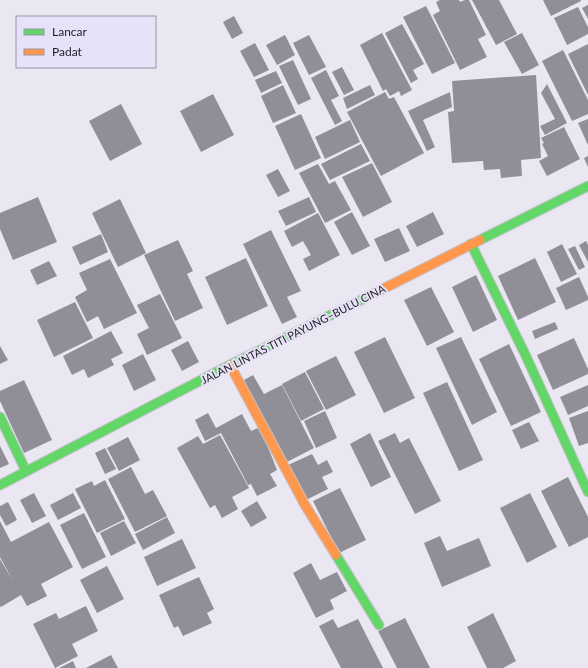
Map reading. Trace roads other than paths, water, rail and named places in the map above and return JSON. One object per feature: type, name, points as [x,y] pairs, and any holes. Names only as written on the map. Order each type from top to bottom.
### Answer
[{"type":"main road","name":"JALAN LINTAS TITI PAYUNG–BULU CINA","points":[[0,485],[230,366],[588,186]]},
{"type":"main road","points":[[471,244],[525,354],[588,492]]},
{"type":"main road","points":[[230,366],[305,505],[379,625]]},
{"type":"main road","points":[[0,417],[26,471]]}]
